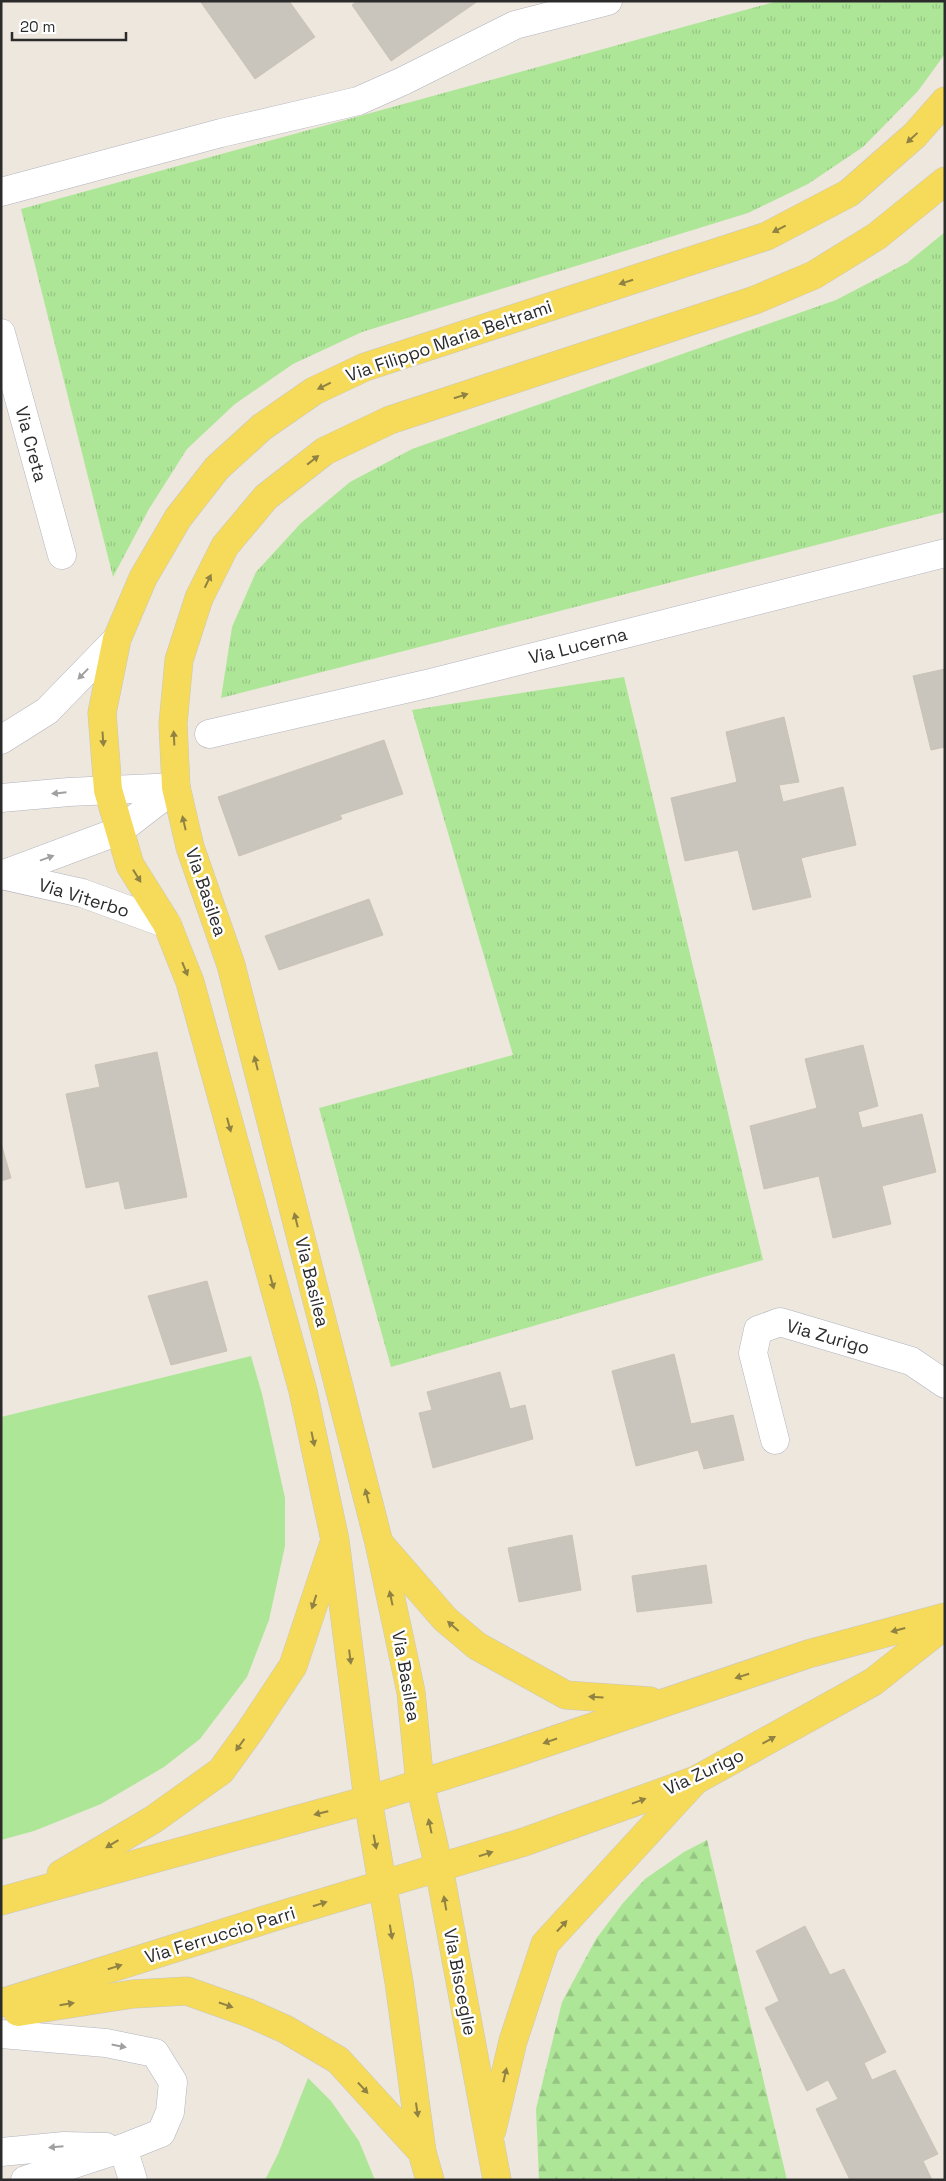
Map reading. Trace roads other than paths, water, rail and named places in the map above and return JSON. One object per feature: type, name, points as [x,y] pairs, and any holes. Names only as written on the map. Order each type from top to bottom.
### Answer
[{"type":"main road","name":"Via Filippo Maria Beltrami","points":[[108,790],[102,713],[117,639],[142,578],[178,518],[217,468],[262,427],[314,391],[365,367],[767,236],[849,193],[915,135],[945,101]]},
{"type":"main road","points":[[176,787],[173,724],[179,660],[199,598],[225,546],[266,497],[325,451],[390,420],[755,300],[814,275],[877,236],[945,181]]},
{"type":"main road","name":"Via Basilea","points":[[176,787],[190,847],[230,965],[379,1543],[411,1692],[420,1784]]},
{"type":"main road","points":[[108,790],[130,865],[166,924],[190,982],[303,1391],[335,1540],[368,1800],[400,1982],[422,2152],[430,2180]]},
{"type":"main road","points":[[28,1893],[154,1819],[221,1771],[293,1666],[335,1540]]},
{"type":"main road","points":[[379,1543],[445,1618],[477,1646],[566,1695],[662,1702]]},
{"type":"main road","points":[[1,1900],[368,1800],[808,1654],[945,1618]]},
{"type":"main road","name":"Via Zurigo","points":[[439,1868],[524,1842],[696,1780],[873,1682],[945,1625]]},
{"type":"main road","points":[[490,2140],[513,2040],[545,1944],[696,1780]]},
{"type":"main road","name":"Via Bisceglie","points":[[420,1784],[439,1868],[497,2180]]},
{"type":"main road","name":"Via Ferruccio Parri","points":[[1,2003],[439,1868]]},
{"type":"main road","points":[[1,2015],[133,1994],[187,1991],[285,2028],[338,2060],[422,2152]]},
{"type":"street","points":[[1,192],[221,133],[358,101],[515,26],[608,1]]},
{"type":"street","name":"Via Creta","points":[[1,333],[62,556]]},
{"type":"street","name":"Via Lucerna","points":[[209,734],[431,683],[945,553]]},
{"type":"street","points":[[1,740],[47,712],[117,639]]},
{"type":"street","points":[[1,798],[176,787]]},
{"type":"street","points":[[119,831],[176,787]]},
{"type":"street","name":"Via Viterbo","points":[[1,875],[119,831]]},
{"type":"street","name":"Via Viterbo","points":[[1,875],[82,893],[166,924]]},
{"type":"street","name":"Via Zurigo","points":[[775,1440],[753,1353],[758,1330],[776,1323],[780,1322],[911,1362],[945,1384]]},
{"type":"street","points":[[1,2034],[106,2043],[155,2052],[173,2082],[170,2112],[161,2133],[25,2180]]},
{"type":"street","points":[[1,2152],[64,2146],[122,2148]]},
{"type":"street","points":[[94,2180],[122,2148]]},
{"type":"street","points":[[122,2148],[132,2180]]}]
